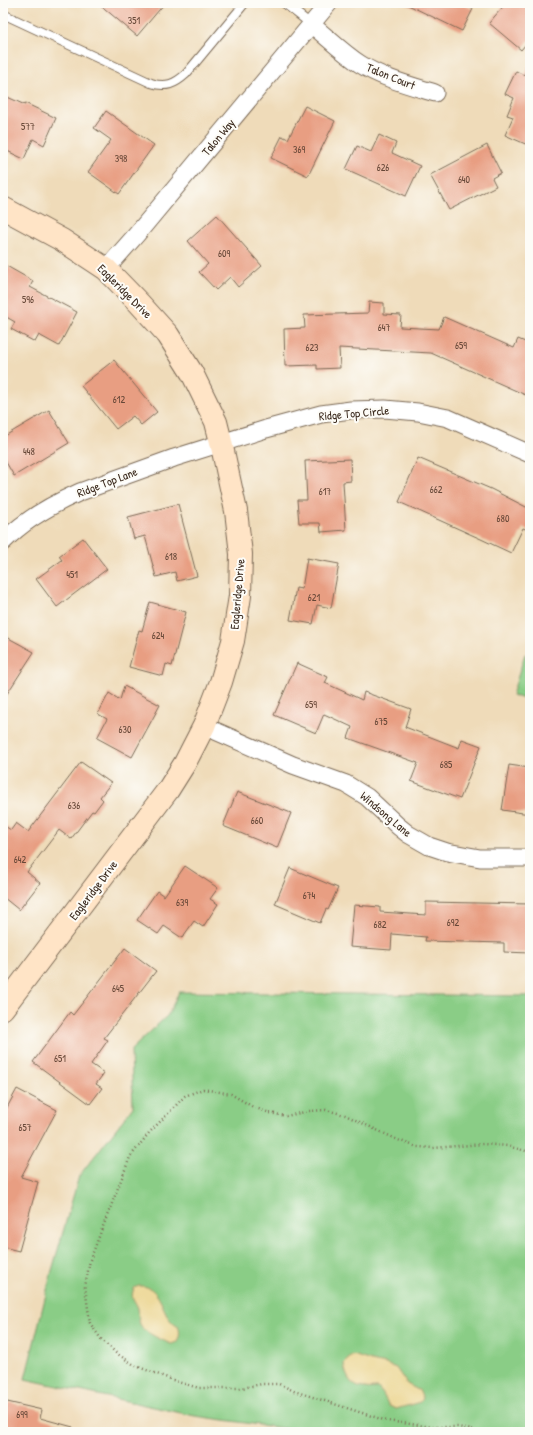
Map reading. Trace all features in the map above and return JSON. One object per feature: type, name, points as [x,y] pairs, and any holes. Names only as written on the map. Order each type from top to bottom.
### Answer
[{"type":"main road","name":"Eagleridge Drive","points":[[3,208],[62,240],[106,268],[168,335],[192,373],[216,422],[236,511],[241,554],[240,596],[233,641],[221,682],[204,726],[185,763],[168,790],[3,1008]]},
{"type":"street","name":"Talon Way","points":[[106,268],[137,234],[329,3]]},
{"type":"street","name":"Talon Court","points":[[312,25],[346,54],[374,72],[435,92]]},
{"type":"street","name":"Ridge Top Circle","points":[[221,442],[321,414],[385,409],[418,412],[448,418],[530,454]]},
{"type":"street","name":"Ridge Top Lane","points":[[3,542],[11,534],[64,499],[143,469],[221,442]]},
{"type":"street","name":"Windsong Lane","points":[[204,726],[293,765],[346,784],[367,797],[408,834],[429,846],[447,852],[480,858],[530,858]]},
{"type":"lane","points":[[3,14],[151,83],[164,86],[176,83],[186,74],[245,3]]},
{"type":"lane","points":[[284,3],[312,25]]},
{"type":"path","points":[[481,1432],[458,1427],[433,1427],[387,1420],[294,1391],[279,1384],[262,1384],[242,1388],[199,1388],[178,1382],[136,1366],[116,1353],[100,1339],[90,1323],[85,1287],[90,1260],[130,1158],[149,1133],[180,1100],[185,1096],[203,1089],[231,1094],[253,1107],[270,1113],[286,1116],[309,1111],[326,1110],[345,1115],[398,1140],[417,1147],[433,1148],[483,1144],[507,1146],[530,1152]]},
{"type":"green space","points":[[525,654],[530,656],[530,701],[512,695]]},
{"type":"green space","points":[[179,992],[530,996],[530,1432],[311,1432],[195,1416],[25,1379],[51,1274],[79,1176],[133,1107],[131,1050],[168,1015]]},
{"type":"sand","points":[[139,1286],[151,1289],[156,1293],[168,1316],[179,1329],[177,1342],[171,1344],[153,1336],[142,1327],[139,1322],[138,1308],[132,1297],[134,1288]]},
{"type":"sand","points":[[353,1355],[396,1368],[407,1384],[420,1391],[423,1399],[420,1402],[396,1409],[389,1406],[378,1388],[356,1386],[347,1376],[344,1363]]},
{"type":"building","points":[[98,3],[165,3],[137,36]]},
{"type":"building","points":[[404,3],[460,3],[473,9],[462,31]]},
{"type":"building","points":[[506,3],[530,3],[530,39],[521,50],[489,23]]},
{"type":"building","points":[[530,63],[530,146],[505,135],[513,117],[507,115],[514,98],[505,94],[516,71],[524,75]]},
{"type":"building","points":[[3,95],[25,105],[25,103],[56,118],[44,145],[33,139],[24,159],[3,149]]},
{"type":"building","points":[[305,106],[335,121],[308,176],[271,158],[282,136],[288,139]]},
{"type":"building","points":[[106,111],[154,145],[119,194],[88,172],[111,140],[94,128]]},
{"type":"building","points":[[379,135],[396,143],[392,153],[420,166],[406,196],[346,169],[357,146],[371,152]]},
{"type":"building","points":[[487,145],[501,173],[492,178],[496,186],[449,210],[430,175]]},
{"type":"building","points":[[217,215],[262,266],[238,287],[230,277],[216,290],[199,272],[208,264],[188,241]]},
{"type":"building","points":[[3,264],[33,281],[30,287],[77,312],[59,346],[39,335],[35,342],[11,329],[15,322],[3,315]]},
{"type":"building","points":[[369,302],[384,303],[384,314],[401,315],[400,327],[439,329],[444,317],[514,348],[518,339],[530,344],[530,397],[431,353],[339,348],[340,368],[317,369],[317,365],[285,366],[284,329],[305,328],[304,315],[368,313]]},
{"type":"building","points":[[114,360],[157,412],[141,425],[133,416],[116,429],[81,386]]},
{"type":"building","points":[[49,410],[69,443],[14,476],[3,457],[3,437]]},
{"type":"building","points":[[418,458],[491,489],[530,509],[530,531],[523,528],[511,553],[399,502]]},
{"type":"building","points":[[350,459],[351,481],[343,482],[346,530],[321,532],[320,523],[299,523],[297,500],[307,500],[305,461]]},
{"type":"building","points":[[178,504],[197,576],[177,581],[175,572],[156,577],[145,536],[134,539],[128,517]]},
{"type":"building","points":[[83,538],[107,569],[57,607],[36,579],[62,560],[59,556]]},
{"type":"building","points":[[307,558],[339,564],[331,608],[317,605],[313,624],[290,620],[296,588],[302,589]]},
{"type":"building","points":[[150,602],[186,612],[172,666],[166,664],[163,676],[129,667],[139,630],[142,631]]},
{"type":"building","points":[[3,635],[34,652],[3,700]]},
{"type":"building","points":[[297,663],[328,677],[325,683],[362,700],[364,692],[411,709],[405,727],[459,748],[462,739],[481,746],[460,799],[411,781],[418,763],[348,738],[352,727],[324,714],[316,733],[274,715]]},
{"type":"building","points":[[124,686],[160,705],[132,757],[97,738],[107,719],[98,714],[109,693],[120,700]]},
{"type":"building","points":[[81,762],[111,783],[100,797],[103,800],[94,812],[92,811],[71,839],[59,830],[27,872],[40,883],[19,910],[3,897],[3,825],[11,830],[16,823],[28,832]]},
{"type":"building","points":[[509,765],[530,768],[530,814],[502,810]]},
{"type":"building","points":[[237,792],[291,813],[277,848],[223,826]]},
{"type":"building","points":[[185,866],[218,888],[210,899],[218,904],[203,927],[194,921],[182,938],[164,926],[158,934],[137,920],[157,891],[164,896]]},
{"type":"building","points":[[290,868],[338,888],[320,923],[275,904]]},
{"type":"building","points":[[426,902],[530,904],[530,953],[504,952],[504,943],[425,941],[426,937],[392,934],[391,950],[350,947],[354,905],[380,907],[380,912],[426,915]]},
{"type":"building","points":[[125,948],[156,971],[104,1038],[108,1040],[91,1064],[104,1073],[96,1084],[102,1088],[90,1104],[33,1062],[70,1012],[73,1015]]},
{"type":"building","points":[[17,1089],[57,1110],[21,1177],[38,1182],[19,1251],[3,1247],[3,1115]]},
{"type":"building","points":[[3,1401],[42,1410],[40,1418],[73,1427],[73,1432],[3,1432]]}]
